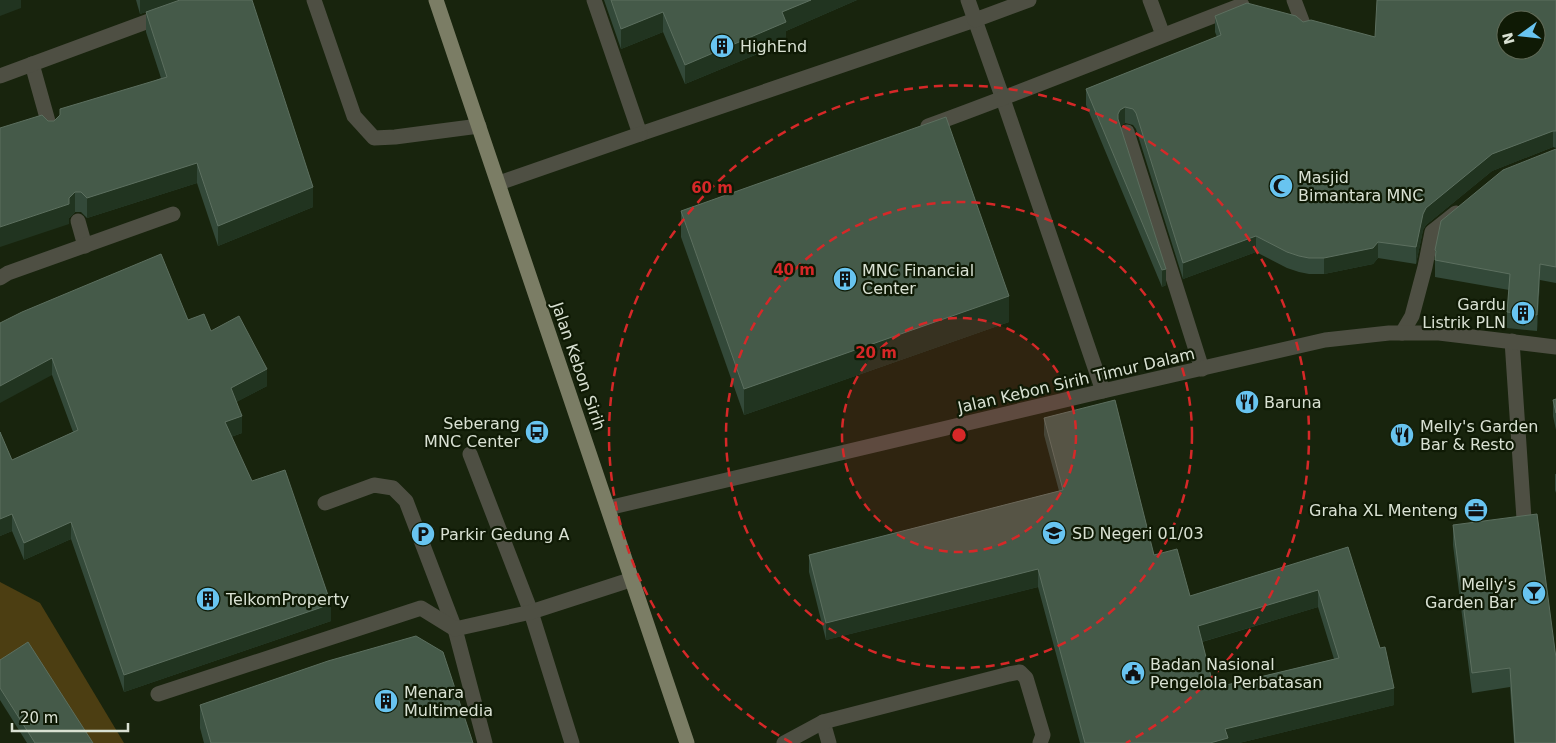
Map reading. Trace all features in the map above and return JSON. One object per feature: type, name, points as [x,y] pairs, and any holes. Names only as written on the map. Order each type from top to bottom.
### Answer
[{"type":"main road","name":"Jalan Kebon Sirih","points":[[436,0],[687,743]]},
{"type":"street","points":[[314,0],[354,116],[374,138],[479,126]]},
{"type":"street","points":[[594,0],[640,134]]},
{"type":"street","points":[[968,0],[1103,391]]},
{"type":"street","points":[[498,183],[1029,0]]},
{"type":"street","points":[[1150,0],[1163,35]]},
{"type":"street","points":[[1294,0],[1305,29]]},
{"type":"street","points":[[913,132],[1003,99],[1242,5]]},
{"type":"street","points":[[0,76],[179,10]]},
{"type":"street","points":[[32,64],[51,132]]},
{"type":"street","points":[[1127,132],[1202,369]]},
{"type":"street","points":[[1402,333],[1412,316],[1426,267],[1432,232],[1469,202]]},
{"type":"street","points":[[0,278],[8,273],[173,214]]},
{"type":"street","points":[[78,221],[85,246]]},
{"type":"street","name":"Jalan Kebon Sirih Timur Dalam","points":[[608,508],[1325,340],[1402,333],[1439,333],[1556,347]]},
{"type":"street","points":[[1512,342],[1524,519]]},
{"type":"street","points":[[470,454],[531,612],[572,743]]},
{"type":"street","points":[[325,503],[374,485],[393,488],[406,502],[455,629],[484,743]]},
{"type":"street","points":[[158,694],[421,608],[455,629],[531,612],[633,579]]},
{"type":"street","points":[[784,743],[823,722],[1020,672],[1026,678],[1043,735],[1040,743]]},
{"type":"street","points":[[823,722],[829,743]]},
{"type":"shaded area","points":[[0,582],[40,603],[124,743],[85,743],[0,672]]},
{"type":"building","points":[[180,0],[252,0],[313,187],[218,226],[197,163],[87,198],[81,192],[75,192],[69,198],[69,204],[0,227],[0,128],[42,115],[48,121],[54,121],[60,115],[60,109],[167,77],[146,12]]},
{"type":"building","points":[[611,0],[811,0],[782,12],[786,22],[685,65],[663,12],[621,29]]},
{"type":"building","name":"Masjid Bimantara MNC","points":[[1377,0],[1556,0],[1556,131],[1492,154],[1426,208],[1416,247],[1378,242],[1373,248],[1324,258],[1309,258],[1287,252],[1256,236],[1183,263],[1136,113],[1133,109],[1125,107],[1120,110],[1118,119],[1166,269],[1162,270],[1086,89],[1221,35],[1215,16],[1247,3],[1296,16],[1303,22],[1311,20],[1375,37]]},
{"type":"building","name":"MNC Financial Center","points":[[946,117],[1009,296],[744,389],[681,211]]},
{"type":"building","points":[[1556,149],[1556,267],[1540,264],[1537,315],[1507,312],[1510,274],[1435,260],[1435,250],[1441,221],[1503,170]]},
{"type":"building","points":[[161,254],[188,320],[204,314],[211,331],[239,316],[267,369],[231,388],[242,416],[225,422],[252,481],[285,470],[331,604],[124,675],[71,522],[24,543],[12,514],[0,519],[0,432],[12,460],[78,430],[52,358],[0,386],[0,323]]},
{"type":"building","points":[[1556,399],[1556,413],[1553,400]]},
{"type":"building","points":[[1115,400],[1154,555],[1177,549],[1190,596],[1348,547],[1380,648],[1385,647],[1394,688],[1225,729],[1228,738],[1210,743],[1085,743],[1038,569],[826,623],[809,555],[1063,490],[1044,418]],"holes":[[[1318,590],[1339,658],[1214,688],[1198,626]]]},
{"type":"building","points":[[1537,514],[1556,658],[1556,743],[1515,743],[1510,668],[1472,673],[1453,525]]},
{"type":"building","points":[[416,636],[443,652],[473,743],[211,743],[200,705],[328,661]]},
{"type":"building","points":[[28,642],[93,743],[35,743],[0,688],[0,660]]},
{"type":"place","name":"HighEnd","points":[[722,46]]},
{"type":"place","name":"Masjid Bimantara MNC","points":[[1281,186]]},
{"type":"place","name":"MNC Financial Center","points":[[845,279]]},
{"type":"place","name":"Gardu Listrik PLN","points":[[1523,313]]},
{"type":"place","name":"Baruna","points":[[1247,402]]},
{"type":"place","name":"Seberang MNC Center","points":[[537,432]]},
{"type":"place","name":"Melly's Garden Bar & Resto","points":[[1402,435]]},
{"type":"place","name":"Graha XL Menteng","points":[[1476,510]]},
{"type":"place","name":"SD Negeri 01/03","points":[[1054,533]]},
{"type":"place","name":"Parkir Gedung A","points":[[423,534]]},
{"type":"place","name":"Melly's Garden Bar","points":[[1534,593]]},
{"type":"place","name":"TelkomProperty","points":[[208,599]]},
{"type":"place","name":"Badan Nasional Pengelola Perbatasan","points":[[1133,673]]},
{"type":"place","name":"Menara Multimedia","points":[[386,701]]}]
